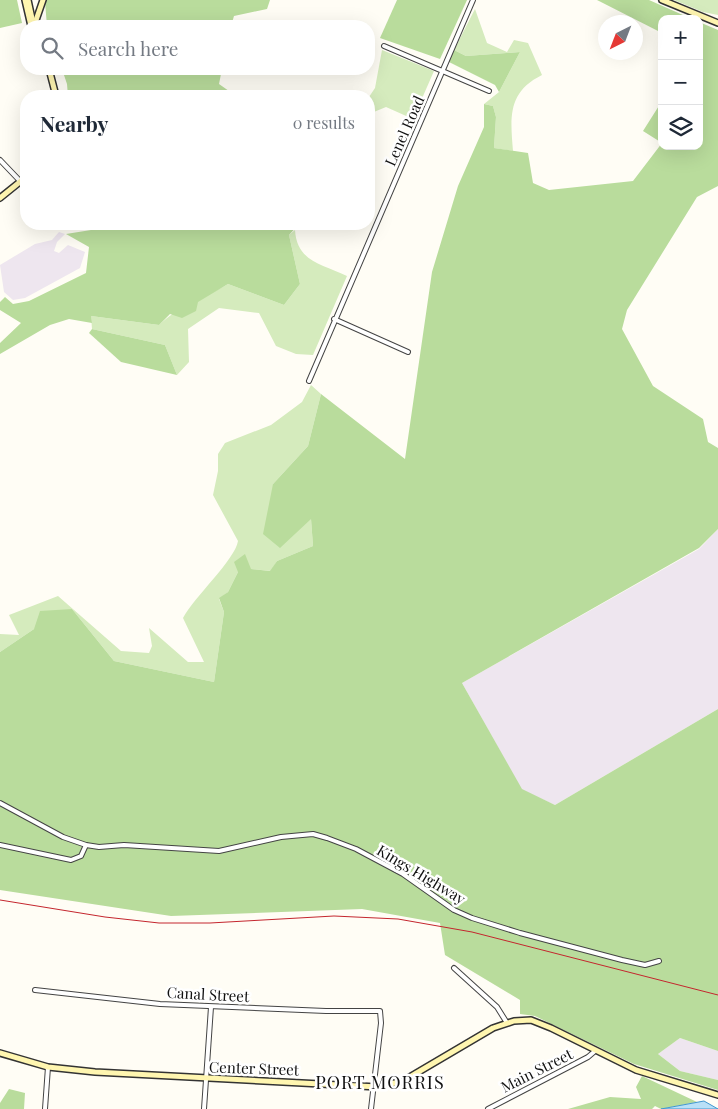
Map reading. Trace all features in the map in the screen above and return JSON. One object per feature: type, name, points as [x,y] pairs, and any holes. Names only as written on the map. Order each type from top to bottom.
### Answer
[{"type":"main road","points":[[24,0],[31,20]]},
{"type":"main road","points":[[28,0],[32,20]]},
{"type":"main road","points":[[35,20],[43,0]]},
{"type":"main road","points":[[662,0],[718,23]]},
{"type":"main road","points":[[51,75],[54,90]]},
{"type":"main road","points":[[0,198],[20,183]]},
{"type":"main road","name":"Center Street","points":[[0,1052],[48,1067],[126,1075],[373,1088],[403,1081],[480,1035],[507,1023],[531,1020],[636,1070],[718,1095]]},
{"type":"street","name":"Lenel Road","points":[[375,225],[473,0]]},
{"type":"street","points":[[384,46],[488,91]]},
{"type":"street","points":[[0,160],[20,181]]},
{"type":"street","name":"Lenel Road","points":[[309,381],[373,230]]},
{"type":"street","points":[[334,319],[408,352]]},
{"type":"street","name":"Kings Highway","points":[[0,803],[51,832],[86,845],[219,851],[281,837],[313,834],[342,843],[378,860],[403,874],[454,910],[472,918],[520,933],[622,960],[645,965],[659,962]]},
{"type":"street","points":[[0,845],[71,860],[81,856],[86,845]]},
{"type":"street","points":[[454,968],[497,1007],[507,1023]]},
{"type":"street","name":"Canal Street","points":[[35,990],[124,1001],[210,1007],[380,1011],[381,1024],[373,1088]]},
{"type":"street","points":[[204,1109],[210,1007]]},
{"type":"street","name":"Main Street","points":[[488,1109],[588,1057],[595,1051]]},
{"type":"street","points":[[45,1109],[48,1067]]},
{"type":"street","points":[[371,1109],[373,1088]]},
{"type":"shaded area","points":[[59,232],[65,234],[57,242],[54,251],[59,253],[68,245],[85,252],[80,268],[25,298],[13,300],[4,292],[0,265],[35,244],[52,240]]},
{"type":"shaded area","points":[[718,529],[718,709],[555,805],[522,790],[462,683],[699,549]]},
{"type":"shaded area","points":[[680,1038],[718,1051],[718,1080],[680,1071],[658,1054]]},
{"type":"green space","points":[[0,0],[17,0],[21,20],[20,23],[0,28]]},
{"type":"green space","points":[[47,0],[270,0],[267,9],[234,16],[233,20],[46,20],[45,2]]},
{"type":"green space","points":[[397,0],[467,0],[440,59],[380,38]]},
{"type":"green space","points":[[597,0],[649,0],[683,15],[658,15],[658,31],[643,23],[643,15],[627,15]]},
{"type":"green space","points":[[674,0],[718,0],[718,15],[703,12]]},
{"type":"green space","points":[[475,9],[487,43],[507,52],[514,40],[528,43],[542,75],[523,89],[517,97],[511,127],[513,151],[494,148],[496,117],[493,106],[484,104],[499,92],[520,52],[466,56],[454,50]]},
{"type":"green space","points":[[703,24],[718,30],[718,186],[697,197],[627,310],[622,329],[653,386],[703,419],[708,442],[718,448],[718,529],[699,548],[462,683],[522,789],[555,805],[718,709],[718,1051],[680,1038],[658,1054],[680,1071],[718,1080],[718,1090],[634,1064],[535,1016],[520,1014],[520,1000],[445,955],[440,923],[362,909],[171,916],[0,890],[0,652],[34,629],[40,611],[72,609],[114,661],[214,682],[224,612],[219,598],[228,592],[238,572],[234,562],[245,554],[251,569],[270,571],[277,561],[313,546],[311,519],[280,548],[263,534],[273,484],[308,446],[321,394],[405,459],[432,272],[458,186],[484,127],[484,104],[493,106],[496,117],[494,148],[528,153],[533,183],[549,190],[633,181],[658,148],[658,150],[703,150]]},
{"type":"green space","points":[[382,50],[434,71],[413,119],[386,107],[375,112],[375,88]]},
{"type":"green space","points":[[454,50],[466,56],[520,52],[499,92],[495,85],[449,62]]},
{"type":"green space","points":[[64,75],[221,75],[219,84],[228,90],[68,90]]},
{"type":"green space","points":[[658,107],[658,140],[643,131]]},
{"type":"green space","points":[[91,230],[294,230],[289,235],[300,284],[284,305],[228,284],[198,302],[196,311],[182,318],[170,314],[159,325],[91,316],[92,323],[69,319],[50,325],[0,354],[0,343],[21,323],[0,310],[0,302],[5,297],[13,304],[29,301],[86,273],[89,247],[66,234]]},
{"type":"green space","points":[[295,230],[300,249],[306,255],[320,265],[347,276],[313,355],[296,354],[276,346],[259,313],[219,308],[188,329],[189,362],[177,375],[165,345],[92,329],[91,316],[159,325],[183,308],[228,284],[284,305],[300,284],[289,235]]},
{"type":"green space","points":[[92,329],[165,345],[177,375],[121,362],[89,333]]},
{"type":"green space","points":[[311,385],[321,394],[308,446],[273,484],[311,519],[313,546],[277,561],[271,571],[251,569],[238,572],[228,592],[219,599],[224,612],[214,682],[114,661],[72,609],[34,629],[0,652],[0,634],[19,635],[9,615],[58,596],[121,651],[149,653],[152,646],[149,628],[188,662],[204,662],[183,618],[188,609],[230,558],[238,541],[213,495],[218,471],[218,454],[225,443],[271,425],[302,402]]},
{"type":"green space","points":[[642,1076],[697,1102],[661,1109],[655,1106],[652,1109],[568,1109],[610,1097],[641,1099],[636,1087]]},
{"type":"green space","points":[[9,1089],[25,1093],[24,1109],[0,1109],[0,1103]]},
{"type":"water","points":[[704,1101],[718,1109],[661,1109]]},
{"type":"railway","points":[[0,900],[105,917],[159,923],[210,923],[334,916],[398,919],[472,932],[718,995]]},
{"type":"district","name":"PORT MORRIS","points":[[380,1083]]}]
